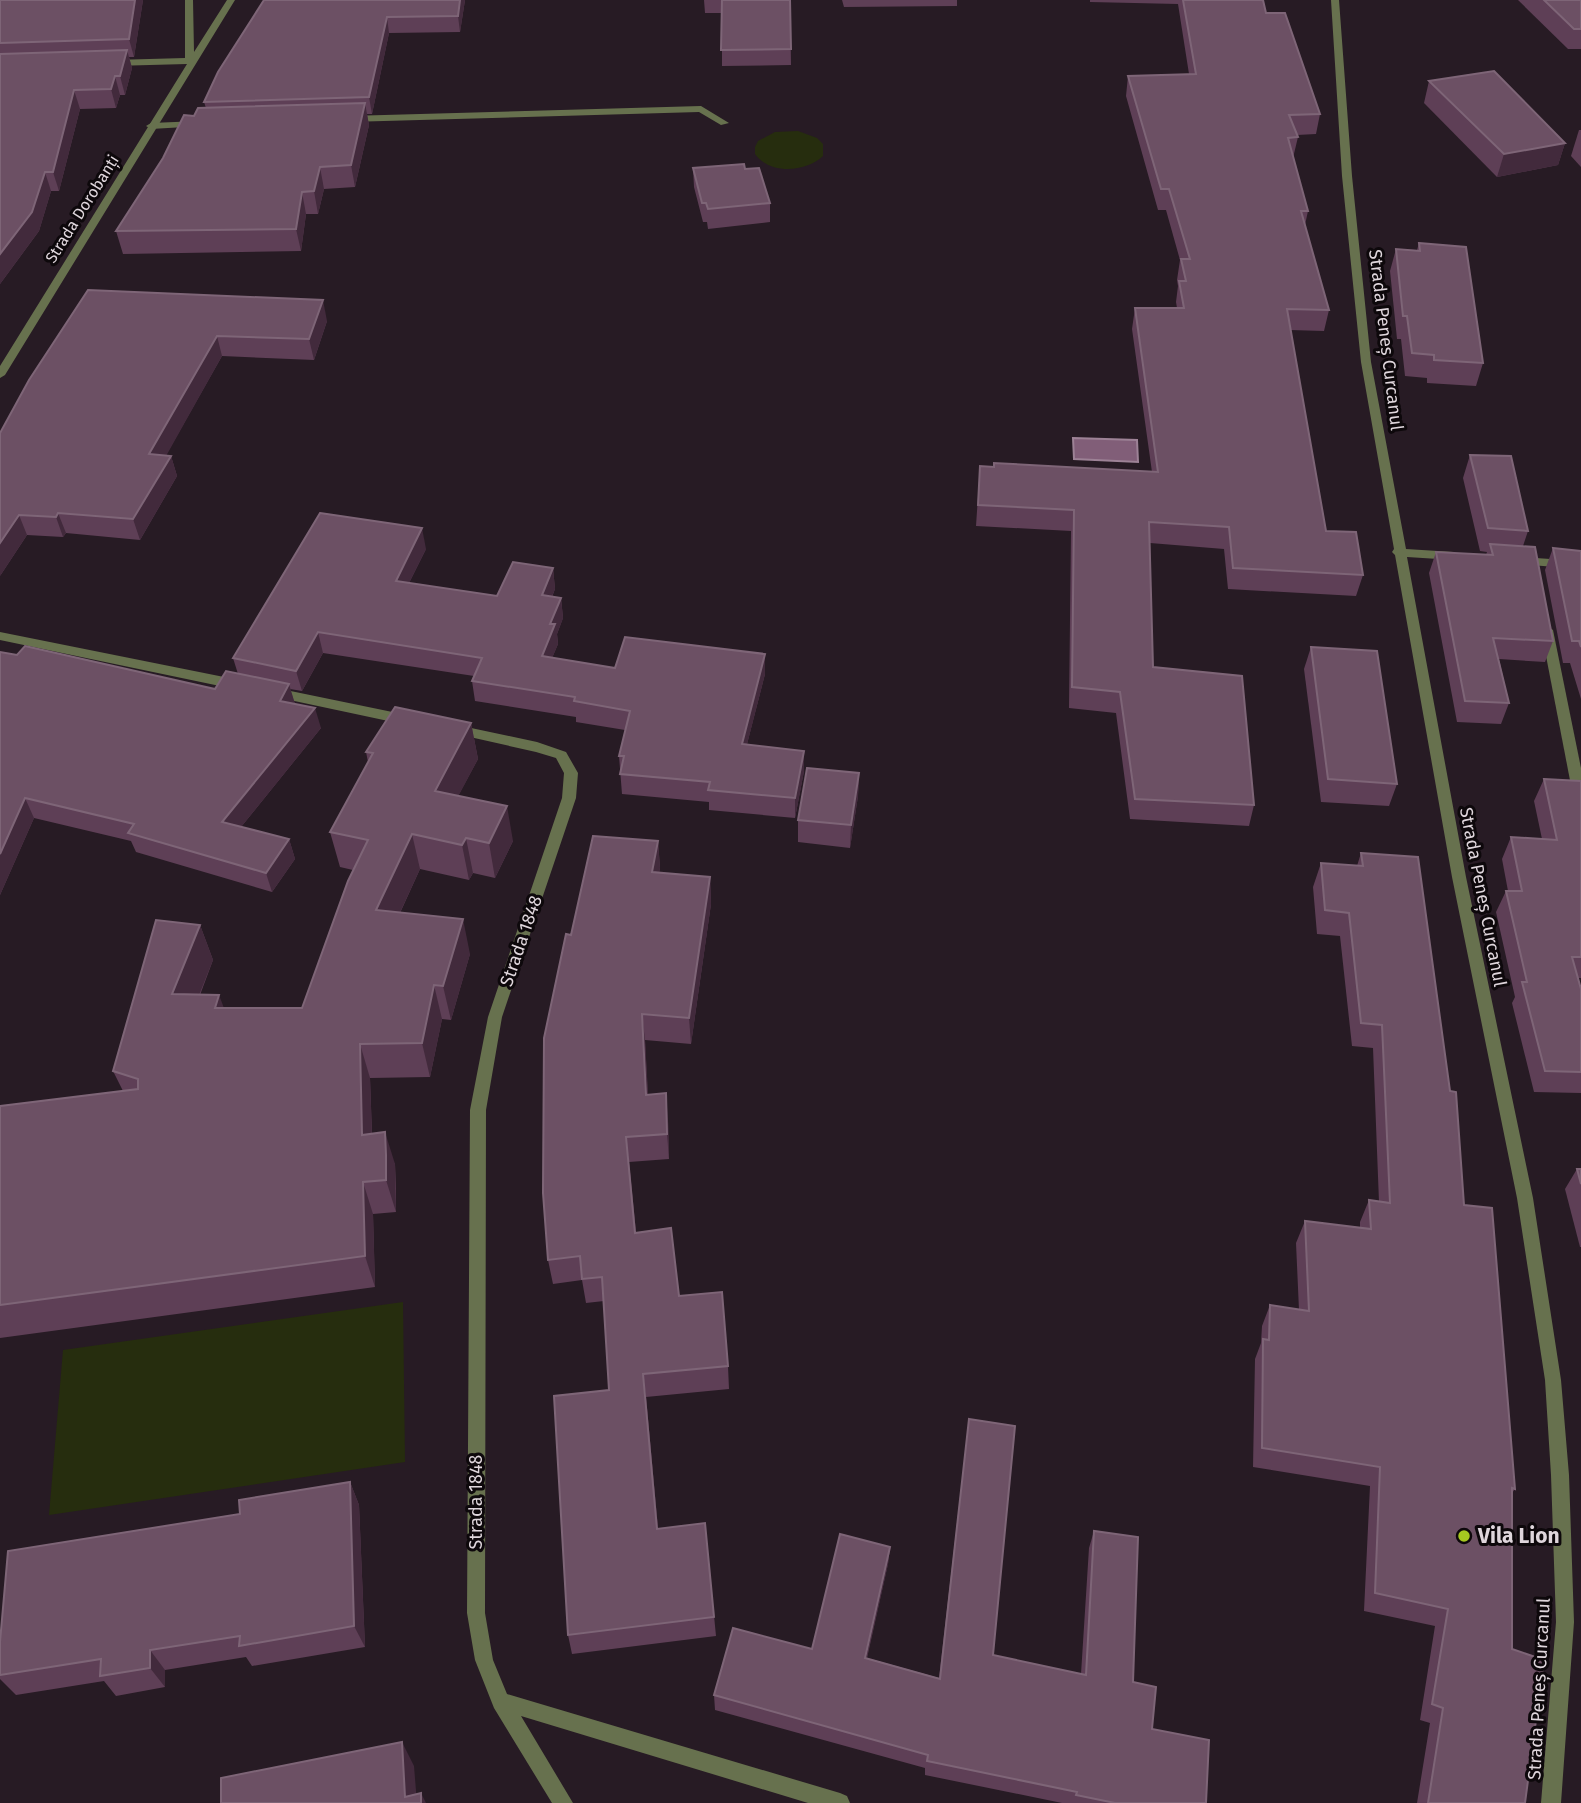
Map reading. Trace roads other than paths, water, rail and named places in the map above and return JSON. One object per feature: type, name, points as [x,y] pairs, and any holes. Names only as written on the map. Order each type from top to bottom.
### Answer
[{"type":"street","points":[[98,64],[190,61],[189,0]]},
{"type":"street","name":"Strada Dorobanți","points":[[0,375],[190,61],[230,0]]},
{"type":"street","name":"Strada Peneș Curcanul","points":[[1335,0],[1347,176],[1366,362],[1398,552],[1459,877],[1525,1198],[1553,1380],[1560,1475],[1565,1622],[1551,1803]]},
{"type":"street","points":[[340,119],[701,109],[724,123]]},
{"type":"street","points":[[151,126],[205,124]]},
{"type":"street","points":[[1398,552],[1469,557]]},
{"type":"street","points":[[1508,560],[1535,568],[1581,565]]},
{"type":"street","points":[[1544,615],[1581,800]]},
{"type":"street","points":[[0,636],[416,722]]},
{"type":"street","name":"Strada 1848","points":[[443,727],[537,747],[561,755],[571,773],[569,799],[495,1017],[478,1110],[476,1613],[484,1660],[501,1700],[563,1803]]},
{"type":"street","points":[[501,1700],[840,1803]]},
{"type":"place","name":"Vila Lion","points":[[1464,1536]]}]
